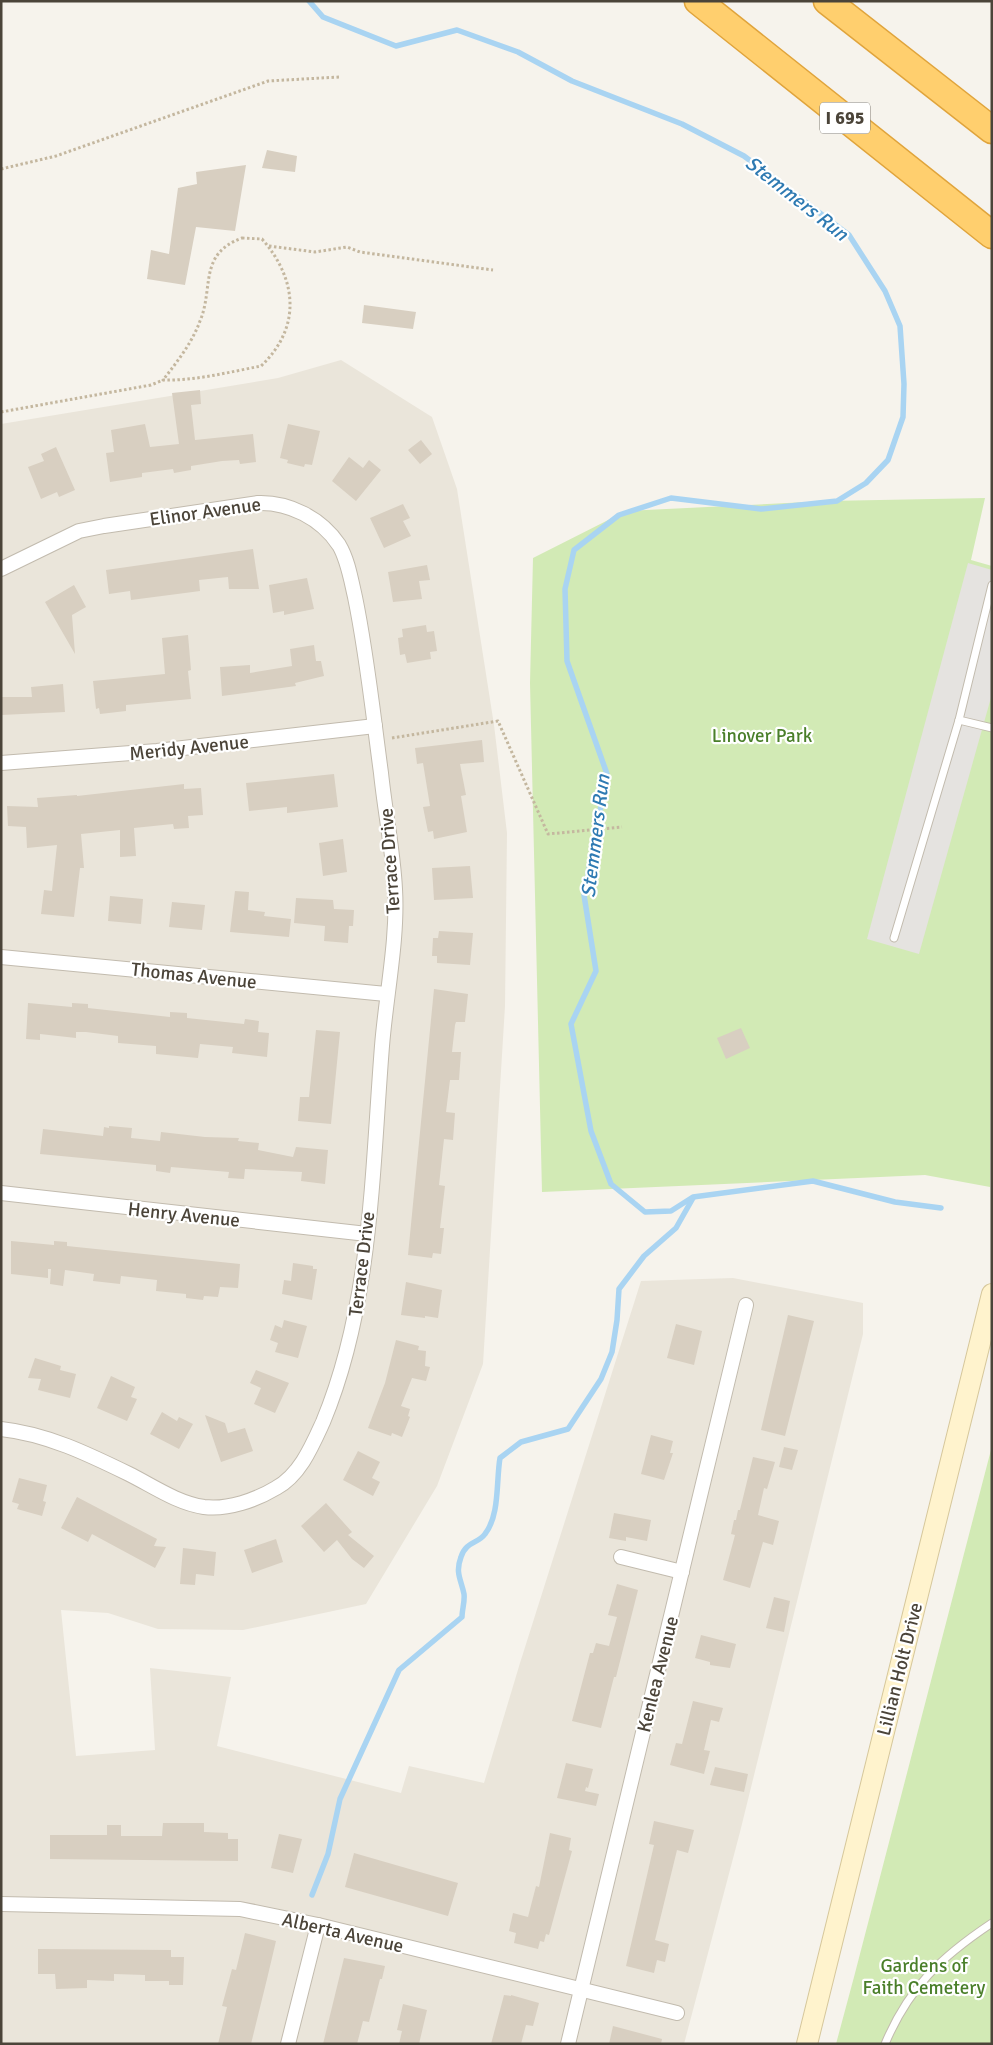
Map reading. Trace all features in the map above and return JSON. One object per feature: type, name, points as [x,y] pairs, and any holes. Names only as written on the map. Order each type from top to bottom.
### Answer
[{"type":"highway","name":"I 695","points":[[698,1],[992,235]]},
{"type":"highway","points":[[827,1],[992,130]]},
{"type":"main road","name":"Lillian Holt Drive","points":[[807,2044],[992,1294]]},
{"type":"street","name":"Elinor Avenue","points":[[1,569],[79,531],[258,503],[273,502],[300,511],[313,519],[339,545],[349,569],[359,617],[376,726]]},
{"type":"street","name":"Terrace Drive","points":[[1,1429],[47,1437],[79,1450],[164,1493],[204,1507],[244,1502],[278,1488],[292,1476],[304,1461],[316,1439],[346,1357],[359,1297],[367,1234],[395,891],[376,726]]},
{"type":"street","name":"Meridy Avenue","points":[[1,763],[157,751],[376,726]]},
{"type":"street","name":"Thomas Avenue","points":[[1,957],[386,994]]},
{"type":"street","name":"Henry Avenue","points":[[1,1193],[367,1234]]},
{"type":"street","name":"Kenlea Avenue","points":[[568,2044],[746,1305]]},
{"type":"street","points":[[621,1557],[682,1572]]},
{"type":"street","name":"Alberta Avenue","points":[[1,1904],[240,1909],[318,1925],[677,2013]]},
{"type":"street","points":[[288,2044],[318,1925]]},
{"type":"lane","points":[[894,938],[959,720],[992,585]]},
{"type":"lane","points":[[959,720],[992,728]]},
{"type":"lane","points":[[885,2044],[897,2016],[920,1982],[956,1949],[992,1923]]},
{"type":"path","points":[[1,169],[65,153],[268,81],[339,77]]},
{"type":"path","points":[[1,412],[151,385],[163,380],[186,381],[198,376],[261,366],[269,359],[285,335],[290,318],[284,269],[262,239],[242,238],[227,244],[212,266],[206,282],[200,321],[177,363],[163,380]]},
{"type":"path","points":[[268,246],[315,252],[347,247],[360,252],[494,270]]},
{"type":"path","points":[[377,741],[498,721],[548,834],[622,827]]},
{"type":"shaded area","points":[[341,360],[432,417],[457,489],[494,725],[507,833],[505,1006],[483,1364],[437,1486],[366,1604],[243,1630],[158,1629],[108,1613],[61,1610],[76,1756],[155,1750],[150,1668],[231,1677],[217,1746],[401,1793],[409,1766],[484,1783],[641,1281],[733,1278],[863,1303],[863,1334],[740,1832],[684,2044],[1,2044],[1,424],[278,378]]},
{"type":"shaded area","points":[[968,563],[992,570],[992,694],[919,954],[867,939]]},
{"type":"green space","name":"Linover Park","points":[[985,498],[971,560],[992,566],[990,1187],[925,1175],[542,1192],[530,683],[533,558],[626,511],[827,501]]},
{"type":"green space","name":"Gardens of Faith Cemetery","points":[[992,1446],[992,2044],[836,2044],[854,1977]]},
{"type":"building","points":[[267,150],[297,156],[295,172],[262,168]]},
{"type":"building","points":[[246,165],[235,231],[196,227],[185,285],[147,279],[151,250],[169,254],[178,188],[197,184],[196,172]]},
{"type":"building","points":[[364,305],[416,312],[413,329],[362,323]]},
{"type":"building","points":[[200,390],[201,404],[191,405],[195,440],[253,434],[256,462],[240,464],[239,460],[222,461],[191,466],[191,470],[174,473],[173,469],[142,473],[142,477],[110,482],[106,453],[114,452],[111,430],[145,424],[150,447],[179,444],[172,393]]},
{"type":"building","points":[[288,424],[320,431],[312,465],[305,464],[304,467],[287,463],[288,460],[280,458]]},
{"type":"building","points":[[421,440],[432,454],[420,464],[408,450]]},
{"type":"building","points":[[56,447],[75,490],[59,497],[57,492],[41,499],[28,467],[44,461],[41,454]]},
{"type":"building","points":[[349,457],[363,468],[369,460],[381,470],[356,501],[332,481]]},
{"type":"building","points":[[403,504],[410,518],[403,521],[411,536],[384,548],[370,518]]},
{"type":"building","points":[[253,549],[259,589],[229,589],[228,577],[199,580],[200,591],[131,600],[130,591],[109,594],[106,570]]},
{"type":"building","points":[[427,565],[430,580],[419,581],[422,599],[393,602],[388,572]]},
{"type":"building","points":[[307,578],[314,609],[284,615],[284,611],[273,613],[269,585]]},
{"type":"building","points":[[74,585],[86,607],[72,615],[75,654],[45,602]]},
{"type":"building","points":[[426,625],[427,632],[434,631],[437,651],[430,652],[431,659],[407,663],[405,654],[400,655],[398,638],[403,637],[402,629]]},
{"type":"building","points":[[188,635],[191,670],[188,671],[191,699],[126,705],[126,711],[100,714],[99,708],[96,709],[93,681],[165,674],[162,638]]},
{"type":"building","points":[[314,645],[316,661],[321,661],[324,676],[295,683],[296,686],[222,696],[220,667],[250,665],[250,673],[292,666],[290,649]]},
{"type":"building","points":[[63,684],[65,712],[1,715],[1,697],[32,697],[31,687]]},
{"type":"building","points":[[482,740],[484,762],[460,764],[466,795],[461,796],[467,832],[434,839],[433,831],[428,832],[423,807],[430,806],[423,763],[417,764],[415,748]]},
{"type":"building","points":[[334,774],[338,807],[287,813],[287,807],[249,811],[246,783]]},
{"type":"building","points":[[184,784],[184,789],[201,788],[203,815],[188,816],[189,828],[174,829],[173,824],[134,828],[136,856],[120,857],[120,830],[81,834],[84,868],[80,868],[74,917],[41,914],[44,890],[52,891],[57,845],[27,848],[26,827],[8,826],[7,806],[38,807],[37,798],[77,796]]},
{"type":"building","points":[[343,839],[347,872],[323,876],[319,843]]},
{"type":"building","points":[[470,866],[473,898],[434,900],[432,868]]},
{"type":"building","points":[[235,891],[249,892],[248,910],[265,912],[264,916],[291,919],[289,937],[230,932]]},
{"type":"building","points":[[110,896],[143,899],[141,924],[108,921]]},
{"type":"building","points":[[296,898],[333,900],[334,909],[354,910],[353,926],[349,926],[348,943],[324,941],[325,926],[294,923]]},
{"type":"building","points":[[172,902],[205,905],[202,930],[169,927]]},
{"type":"building","points":[[439,931],[473,933],[470,965],[437,963],[437,956],[432,956],[433,938],[438,938]]},
{"type":"building","points":[[434,989],[468,994],[465,1022],[456,1022],[455,1025],[452,1052],[461,1052],[459,1080],[450,1080],[446,1112],[455,1113],[453,1140],[444,1139],[439,1185],[445,1186],[440,1228],[444,1228],[441,1254],[433,1253],[432,1258],[408,1255]]},
{"type":"building","points":[[28,1003],[72,1007],[72,1003],[88,1004],[88,1008],[170,1017],[170,1012],[187,1013],[187,1018],[244,1024],[245,1019],[259,1021],[258,1032],[269,1033],[267,1057],[232,1053],[233,1047],[200,1044],[198,1058],[156,1054],[156,1046],[118,1043],[118,1036],[86,1032],[76,1032],[76,1038],[40,1034],[40,1040],[26,1039]]},
{"type":"building","points":[[741,1028],[750,1048],[726,1059],[717,1038]]},
{"type":"building","points":[[316,1030],[340,1032],[331,1124],[298,1121],[300,1097],[309,1097]]},
{"type":"building","points":[[109,1126],[132,1128],[131,1138],[160,1141],[161,1132],[205,1137],[239,1138],[238,1141],[259,1143],[258,1150],[293,1157],[296,1147],[328,1150],[325,1184],[301,1181],[302,1172],[245,1169],[244,1179],[228,1178],[229,1172],[171,1167],[170,1173],[156,1171],[156,1165],[40,1154],[43,1129],[103,1136],[104,1127],[109,1128]]},
{"type":"building","points":[[11,1241],[54,1245],[54,1241],[67,1242],[67,1246],[240,1264],[238,1288],[220,1287],[218,1297],[204,1296],[203,1300],[186,1298],[186,1294],[156,1291],[157,1280],[121,1276],[120,1284],[93,1281],[94,1274],[65,1270],[63,1286],[50,1284],[51,1269],[48,1269],[48,1278],[11,1274]]},
{"type":"building","points":[[293,1263],[313,1266],[313,1269],[317,1269],[312,1300],[282,1294],[284,1280],[291,1281]]},
{"type":"building","points":[[406,1282],[442,1290],[438,1318],[401,1315]]},
{"type":"building","points":[[788,1315],[814,1321],[785,1436],[761,1430]]},
{"type":"building","points":[[284,1320],[307,1326],[298,1358],[275,1352],[278,1343],[270,1340],[275,1325],[282,1328]]},
{"type":"building","points":[[676,1324],[702,1331],[694,1365],[667,1358]]},
{"type":"building","points":[[396,1340],[419,1346],[418,1350],[426,1351],[425,1366],[430,1367],[426,1381],[412,1378],[401,1406],[410,1409],[408,1416],[410,1417],[402,1437],[392,1433],[391,1436],[368,1428],[385,1383]]},
{"type":"building","points":[[35,1358],[61,1366],[60,1370],[76,1374],[70,1398],[38,1390],[41,1379],[28,1378]]},
{"type":"building","points":[[256,1370],[289,1383],[275,1413],[254,1404],[261,1388],[250,1383]]},
{"type":"building","points":[[111,1376],[135,1387],[131,1397],[137,1399],[127,1421],[97,1408]]},
{"type":"building","points":[[162,1412],[177,1421],[179,1417],[193,1424],[179,1449],[150,1434]]},
{"type":"building","points":[[205,1415],[225,1423],[228,1433],[245,1428],[253,1451],[221,1462]]},
{"type":"building","points":[[651,1435],[673,1441],[670,1453],[673,1453],[664,1480],[641,1474]]},
{"type":"building","points":[[784,1447],[798,1450],[792,1470],[779,1467]]},
{"type":"building","points":[[358,1451],[380,1462],[372,1478],[380,1482],[373,1496],[343,1480]]},
{"type":"building","points":[[753,1457],[775,1462],[767,1489],[764,1488],[758,1515],[779,1521],[773,1545],[763,1542],[750,1588],[723,1580],[735,1535],[731,1534],[734,1520],[736,1520],[738,1510],[740,1510]]},
{"type":"building","points":[[19,1478],[47,1485],[43,1501],[46,1502],[42,1516],[17,1509],[19,1504],[12,1502]]},
{"type":"building","points":[[77,1497],[157,1539],[154,1546],[166,1547],[155,1568],[92,1534],[88,1542],[61,1528]]},
{"type":"building","points":[[326,1503],[352,1532],[348,1535],[374,1556],[364,1568],[352,1559],[337,1540],[324,1552],[301,1526]]},
{"type":"building","points":[[614,1513],[651,1520],[647,1541],[626,1537],[626,1541],[609,1538]]},
{"type":"building","points":[[276,1539],[283,1562],[252,1573],[244,1550]]},
{"type":"building","points":[[183,1548],[216,1552],[214,1576],[196,1574],[195,1585],[180,1584]]},
{"type":"building","points":[[617,1584],[638,1590],[601,1728],[572,1721],[590,1653],[593,1653],[596,1643],[609,1646],[617,1617],[608,1615]]},
{"type":"building","points":[[774,1597],[790,1601],[784,1632],[766,1628]]},
{"type":"building","points":[[701,1635],[736,1644],[730,1668],[710,1665],[710,1662],[695,1658]]},
{"type":"building","points":[[693,1701],[723,1708],[719,1722],[711,1720],[704,1750],[710,1751],[704,1774],[670,1765],[676,1743],[682,1744]]},
{"type":"building","points":[[566,1763],[593,1769],[588,1788],[586,1787],[585,1791],[599,1794],[596,1806],[557,1798]]},
{"type":"building","points":[[715,1767],[748,1774],[744,1792],[710,1785]]},
{"type":"building","points":[[654,1821],[694,1830],[688,1853],[677,1850],[655,1940],[669,1944],[665,1962],[657,1960],[654,1973],[626,1966],[654,1845],[649,1844]]},
{"type":"building","points":[[163,1823],[204,1823],[204,1832],[228,1833],[228,1839],[238,1839],[238,1861],[50,1859],[50,1835],[107,1835],[107,1825],[121,1825],[121,1836],[162,1836]]},
{"type":"building","points":[[550,1833],[571,1838],[569,1850],[572,1851],[549,1935],[546,1934],[544,1942],[540,1941],[538,1949],[514,1943],[516,1933],[509,1931],[513,1913],[528,1917],[536,1886],[539,1887]]},
{"type":"building","points":[[279,1834],[302,1839],[293,1873],[271,1868]]},
{"type":"building","points":[[354,1853],[458,1883],[448,1916],[345,1887]]},
{"type":"building","points":[[245,1933],[276,1941],[267,1979],[251,2044],[218,2044],[227,2007],[222,2006],[232,1969],[236,1970]]},
{"type":"building","points":[[38,1949],[171,1950],[171,1957],[184,1957],[183,1985],[169,1985],[169,1981],[145,1981],[145,1975],[114,1974],[114,1981],[87,1980],[87,1988],[56,1989],[55,1974],[38,1974]]},
{"type":"building","points":[[344,1958],[385,1966],[382,1979],[380,1979],[369,2022],[363,2021],[357,2044],[323,2044]]},
{"type":"building","points":[[504,1995],[511,1995],[539,2003],[533,2026],[526,2025],[521,2044],[491,2044]]},
{"type":"building","points":[[403,2004],[427,2010],[419,2044],[399,2044],[402,2031],[397,2030]]},
{"type":"building","points":[[613,2026],[662,2039],[661,2044],[609,2044]]},
{"type":"waterway","name":"Stemmers Run","points":[[309,1],[323,17],[396,46],[457,30],[518,52],[572,81],[682,124],[744,156],[849,235],[885,291],[900,326],[904,384],[903,417],[888,460],[866,483],[837,501],[761,509],[671,498],[619,515],[574,550],[565,589],[567,661],[607,774],[584,895],[596,971],[571,1024],[591,1131],[611,1184],[645,1212],[671,1211],[693,1197],[813,1181],[895,1202],[941,1208]]},
{"type":"waterway","points":[[312,1895],[328,1854],[340,1799],[399,1670],[462,1617],[464,1594],[459,1576],[459,1563],[466,1548],[482,1537],[490,1526],[495,1508],[500,1458],[521,1442],[568,1429],[601,1379],[612,1352],[619,1289],[644,1256],[676,1228],[693,1198]]}]
